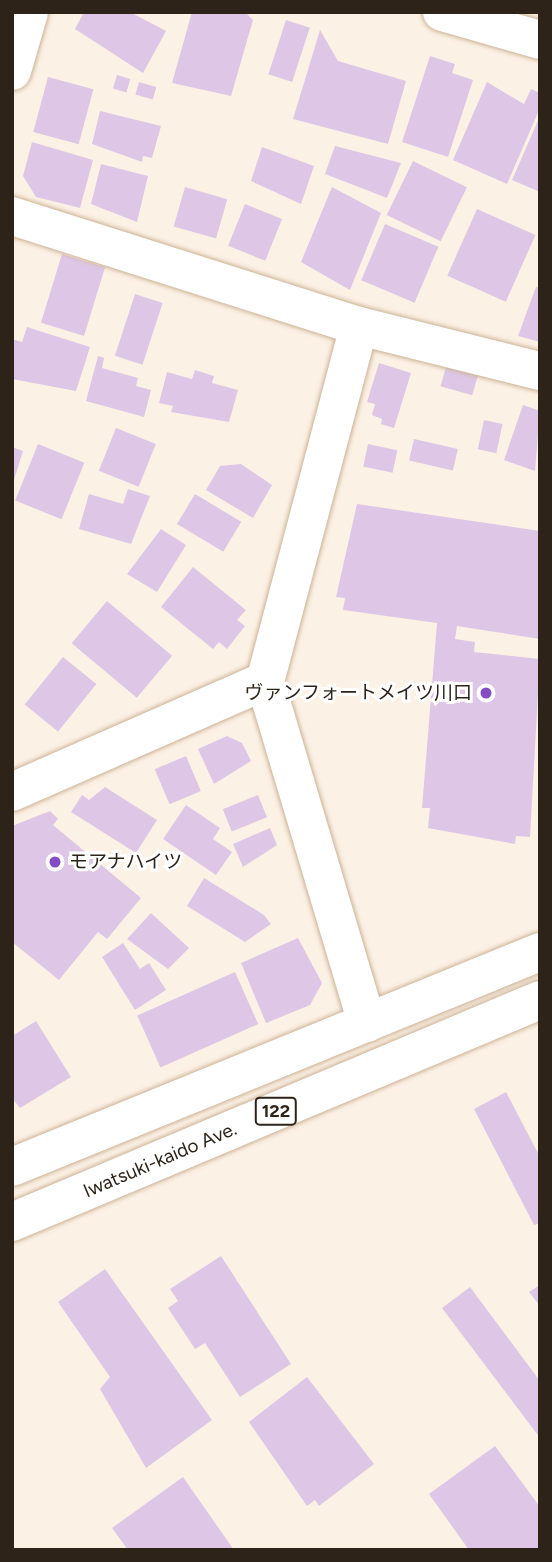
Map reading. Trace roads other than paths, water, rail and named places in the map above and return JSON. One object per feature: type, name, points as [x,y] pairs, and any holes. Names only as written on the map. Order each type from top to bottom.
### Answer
[{"type":"main road","points":[[12,71],[29,12]]},
{"type":"main road","points":[[442,12],[540,40]]},
{"type":"main road","points":[[12,216],[359,326],[540,371]]},
{"type":"main road","points":[[359,326],[265,681],[368,1023]]},
{"type":"main road","points":[[12,792],[265,681]]},
{"type":"main road","name":"122","points":[[12,1167],[540,952]]},
{"type":"main road","name":"Iwatsuki-kaido Ave.","points":[[12,1222],[540,1000]]},
{"type":"place","name":"ヴァンフォートメイツ川口","points":[[486,693]]},
{"type":"place","name":"モアナハイツ","points":[[55,862]]}]
